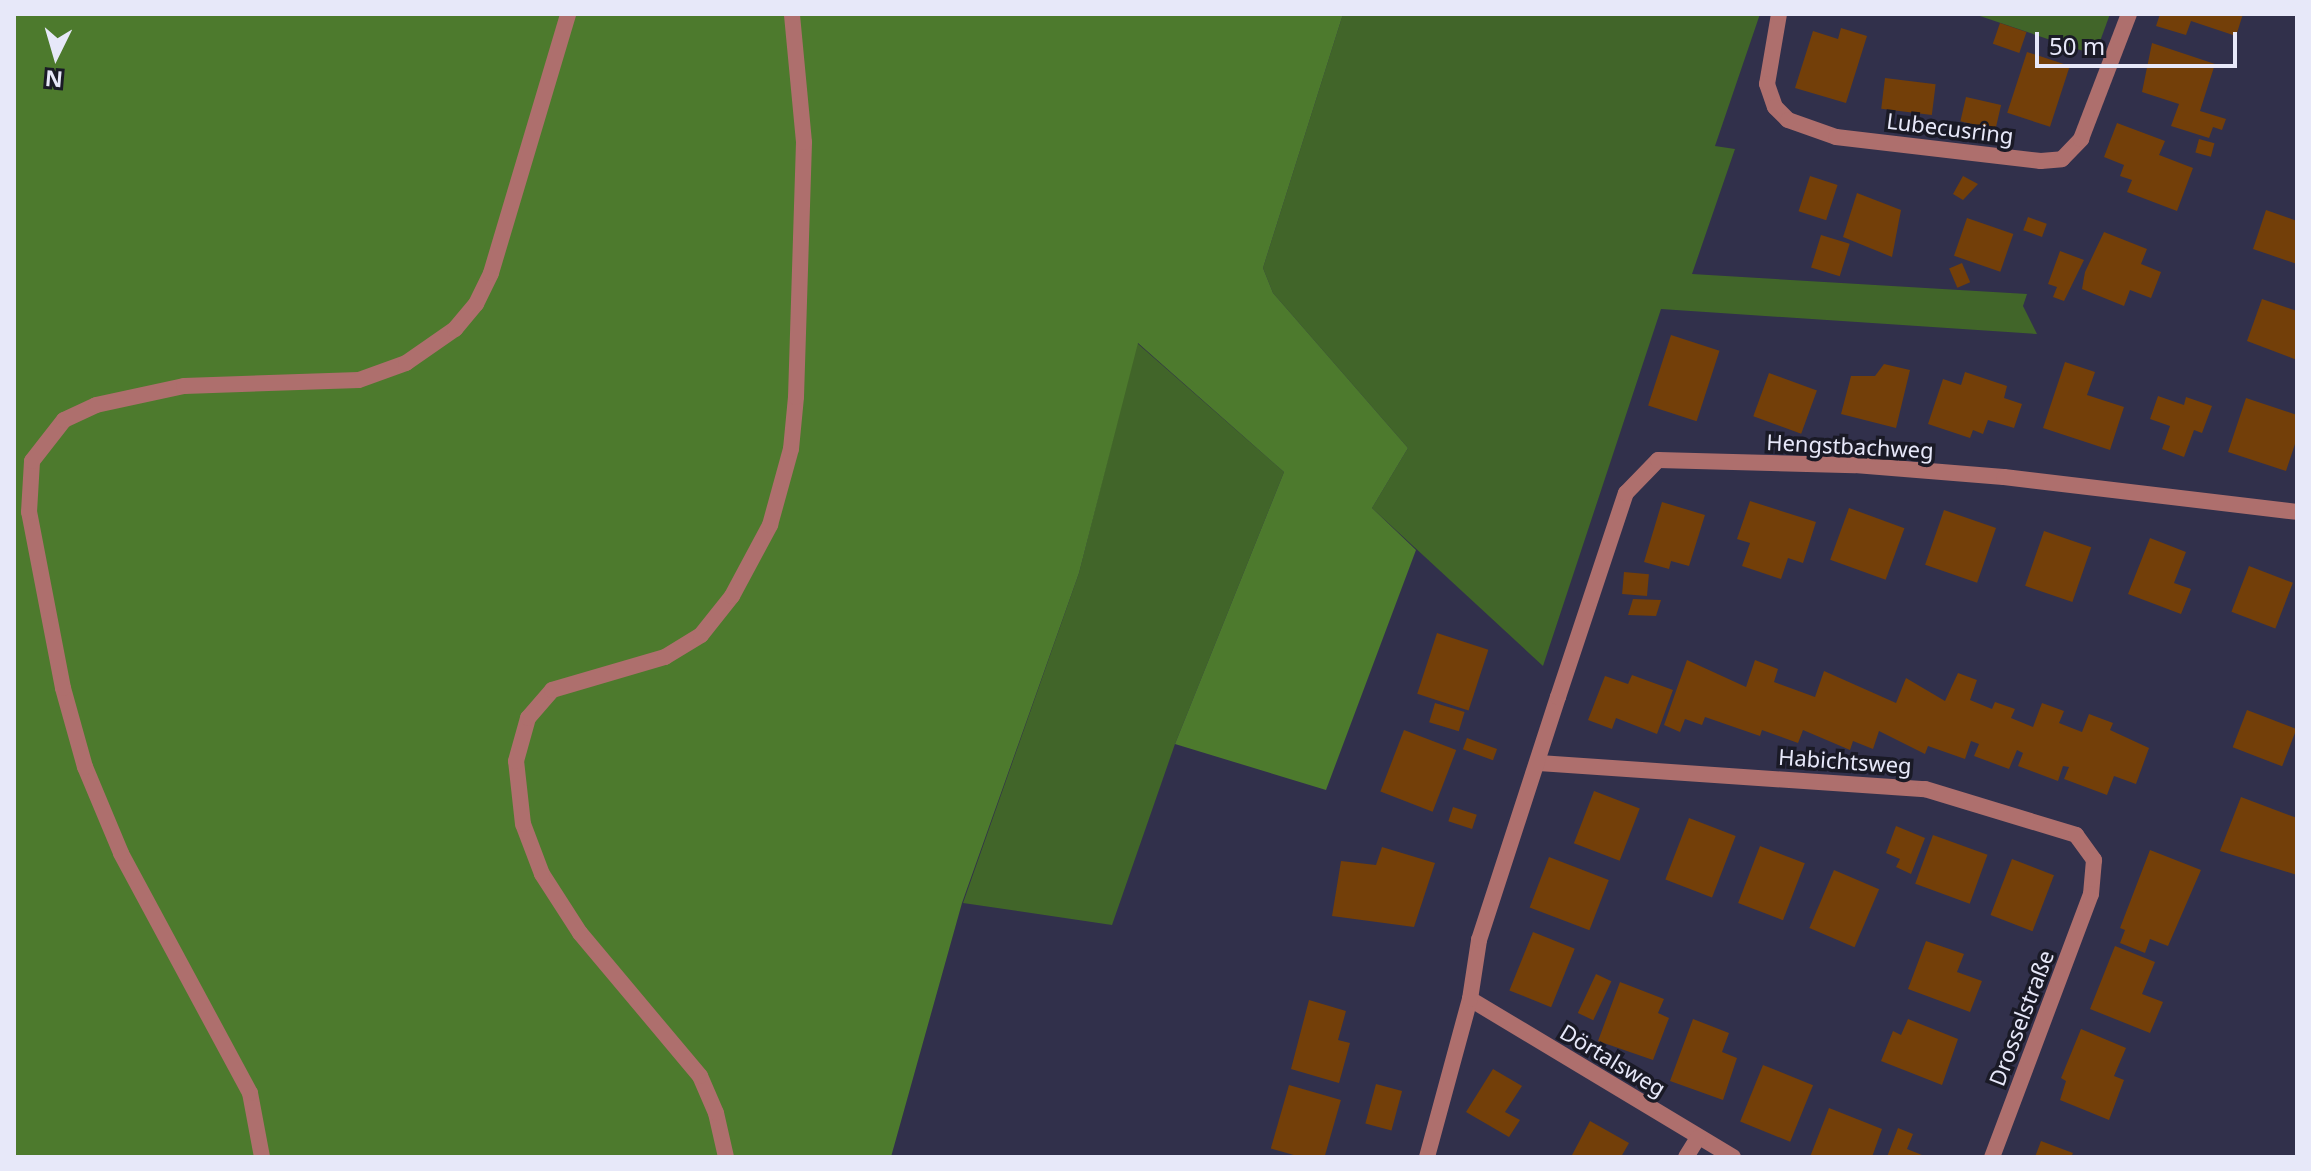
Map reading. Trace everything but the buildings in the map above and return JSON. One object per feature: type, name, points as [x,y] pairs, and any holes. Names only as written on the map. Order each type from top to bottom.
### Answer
[{"type":"street","points":[[262,1157],[250,1093],[121,853],[85,767],[63,688],[29,512],[32,461],[44,439],[64,420],[116,399],[184,386],[359,380],[406,363],[440,341],[476,304],[491,273],[568,14]]},
{"type":"street","points":[[726,1157],[716,1113],[700,1076],[580,933],[542,874],[523,824],[516,761],[528,718],[552,690],[665,657],[701,635],[732,596],[770,525],[787,465],[796,397],[804,142],[792,14]]},
{"type":"street","name":"Lubecusring","points":[[1779,14],[1767,84],[1775,107],[1788,120],[1836,137],[2041,161],[2062,159],[2081,139],[2129,14]]},
{"type":"street","name":"Hengstbachweg","points":[[1539,763],[1626,493],[1658,460],[1855,465],[2019,478],[2297,512]]},
{"type":"street","points":[[1427,1157],[1470,999],[1479,940],[1539,763]]},
{"type":"street","name":"Habichtsweg","points":[[1539,763],[1925,789],[2076,835],[2094,860],[2091,894]]},
{"type":"street","name":"Drosselstraße","points":[[1992,1157],[2091,894]]},
{"type":"street","name":"Dörtalsweg","points":[[1470,999],[1733,1157]]},
{"type":"street","points":[[1686,1157],[1698,1138]]},
{"type":"green space","points":[[14,14],[1343,14],[1263,268],[1273,293],[1408,448],[1372,508],[1416,550],[1326,790],[1175,744],[1284,472],[1138,343],[1079,573],[962,903],[891,1157],[14,1157]]},
{"type":"green space","points":[[1343,14],[1760,14],[1715,146],[1735,149],[1692,274],[2027,294],[2023,306],[2037,334],[1661,309],[1543,666],[1372,508],[1408,448],[1273,293],[1263,268]]},
{"type":"green space","points":[[1974,14],[2110,14],[2095,55]]},
{"type":"green space","points":[[1137,343],[1284,472],[1175,744],[1112,925],[963,903],[1079,573]]}]
